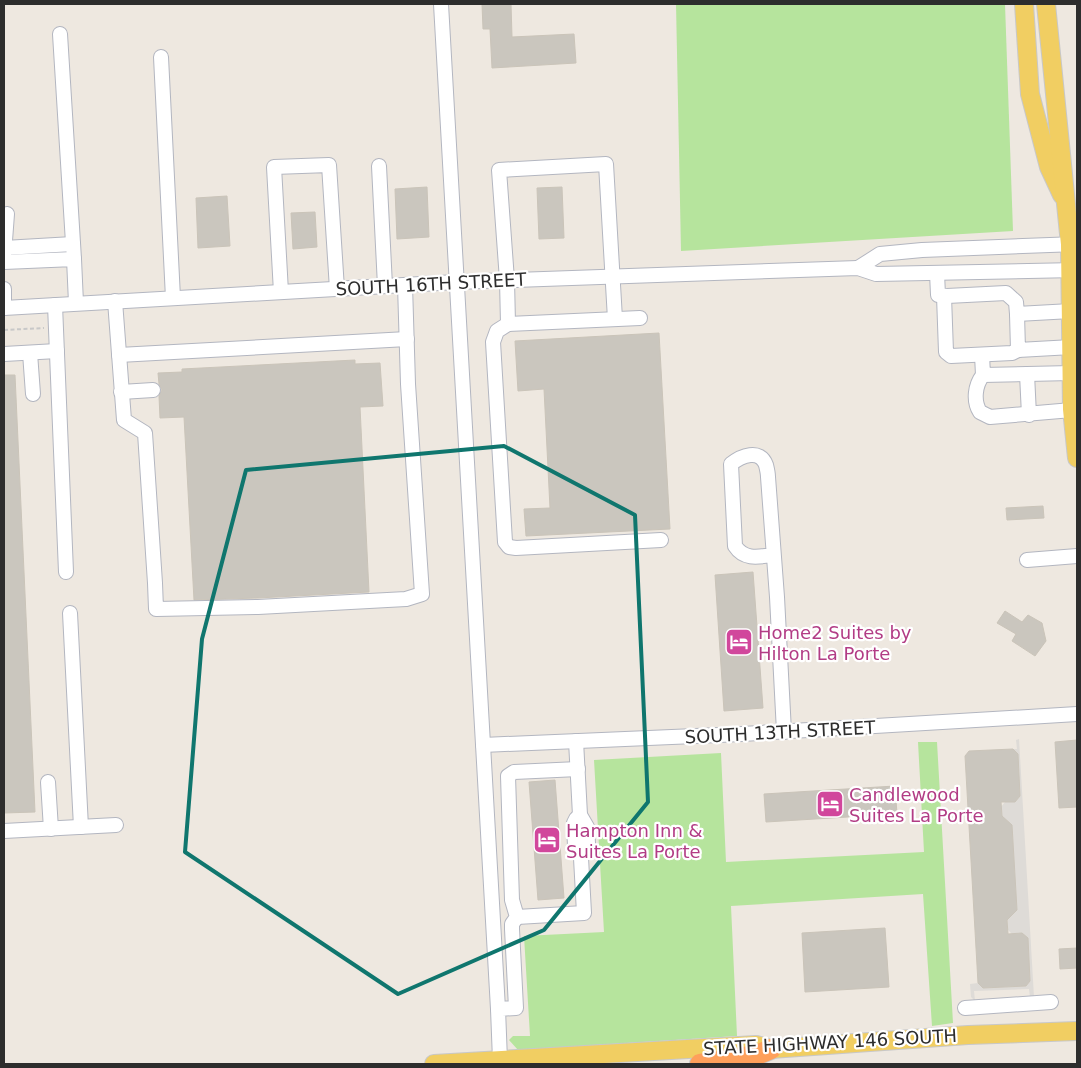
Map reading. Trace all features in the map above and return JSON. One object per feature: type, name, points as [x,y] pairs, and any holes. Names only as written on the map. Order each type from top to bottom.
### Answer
[{"type":"highway","points":[[700,1064],[757,1055],[771,1049]]},
{"type":"main road","points":[[1024,4],[1030,94],[1048,167],[1067,208]]},
{"type":"main road","points":[[1046,4],[1067,208],[1074,244],[1071,311],[1072,410],[1077,458]]},
{"type":"main road","name":"STATE HIGHWAY 146 SOUTH","points":[[434,1064],[756,1045],[771,1049],[959,1036],[1077,1031]]},
{"type":"street","points":[[441,4],[500,1060]]},
{"type":"street","points":[[60,34],[76,303]]},
{"type":"street","points":[[161,57],[173,298]]},
{"type":"street","points":[[508,324],[507,280],[499,170],[606,164],[615,319]]},
{"type":"street","points":[[281,292],[274,167],[329,165],[337,289]]},
{"type":"street","points":[[379,166],[385,286]]},
{"type":"street","points":[[7,214],[4,245],[73,244]]},
{"type":"street","points":[[858,268],[880,254],[922,250],[1074,244]]},
{"type":"street","points":[[4,262],[74,259]]},
{"type":"street","name":"SOUTH 16TH STREET","points":[[4,308],[456,282],[613,276],[858,268],[876,274],[1074,270]]},
{"type":"street","points":[[937,273],[938,295],[1006,293],[1016,302],[1018,350]]},
{"type":"street","points":[[115,301],[124,420],[145,433],[156,609],[258,607],[406,599],[422,594],[405,285]]},
{"type":"street","points":[[4,289],[4,308]]},
{"type":"street","points":[[944,296],[946,352],[951,356],[1012,353],[1018,350],[1072,347]]},
{"type":"street","points":[[55,304],[66,572]]},
{"type":"street","points":[[1017,314],[1071,311]]},
{"type":"street","points":[[640,318],[508,324],[497,331],[493,342],[505,542],[509,547],[516,548],[661,540]]},
{"type":"street","points":[[119,355],[407,339]]},
{"type":"street","points":[[4,354],[57,351]]},
{"type":"street","points":[[30,353],[33,394]]},
{"type":"street","points":[[982,355],[983,375],[977,386],[976,395],[977,408],[980,412],[990,417],[1072,410]]},
{"type":"street","points":[[983,375],[1072,373]]},
{"type":"street","points":[[1027,374],[1029,415]]},
{"type":"street","points":[[121,392],[153,390]]},
{"type":"street","points":[[773,556],[753,557],[745,555],[739,552],[735,546],[731,464],[744,455],[761,457],[766,464],[768,477],[777,597],[784,732]]},
{"type":"street","points":[[1027,560],[1077,556]]},
{"type":"street","points":[[70,613],[81,827]]},
{"type":"street","name":"SOUTH 13TH STREET","points":[[483,745],[784,732],[1077,714]]},
{"type":"street","points":[[517,917],[584,914],[582,855],[588,842],[587,827],[580,815],[576,741]]},
{"type":"street","points":[[517,917],[512,900],[508,776],[514,772],[578,769]]},
{"type":"street","points":[[48,782],[51,829]]},
{"type":"street","points":[[4,831],[116,825]]},
{"type":"street","points":[[498,1010],[516,1008],[512,924],[517,917]]},
{"type":"street","points":[[965,1008],[1051,1002]]},
{"type":"path","points":[[4,330],[56,327]]},
{"type":"highlighted area","points":[[504,446],[635,515],[648,802],[544,930],[398,994],[185,852],[202,639],[246,470]]},
{"type":"green space","points":[[676,4],[1005,4],[1013,231],[681,251]]},
{"type":"green space","points":[[918,742],[937,742],[953,1023],[932,1026],[923,894],[731,906],[737,1036],[518,1050],[509,1040],[513,1036],[530,1036],[524,936],[604,932],[594,760],[721,753],[726,862],[924,852]]},
{"type":"shaded area","points":[[1019,739],[1034,997],[1030,997],[1029,989],[974,991],[975,1001],[971,997],[970,984],[978,983],[983,988],[1026,986],[1030,981],[1027,938],[1012,934],[1008,930],[1007,920],[1017,910],[1012,826],[1002,816],[1001,807],[1005,802],[1015,802],[1018,754],[1013,749],[1017,749],[1016,740]]},
{"type":"building","points":[[482,4],[511,4],[512,37],[574,34],[576,63],[492,68],[490,29],[483,29]]},
{"type":"building","points":[[427,187],[429,237],[397,239],[395,189]]},
{"type":"building","points":[[562,187],[564,238],[539,239],[537,188]]},
{"type":"building","points":[[227,196],[230,246],[198,248],[196,198]]},
{"type":"building","points":[[315,212],[317,247],[293,249],[291,213]]},
{"type":"building","points":[[659,333],[670,529],[526,536],[524,509],[550,508],[544,389],[518,391],[515,341]]},
{"type":"building","points":[[355,360],[355,364],[380,363],[383,406],[360,407],[369,592],[194,600],[184,417],[160,418],[159,396],[162,390],[159,384],[158,373],[182,372],[182,369]]},
{"type":"building","points":[[4,375],[15,375],[35,812],[4,813]]},
{"type":"building","points":[[1043,506],[1044,518],[1007,520],[1006,508]]},
{"type":"building","name":"Home2 Suites by Hilton La Porte","points":[[753,572],[763,708],[724,711],[715,575]]},
{"type":"building","points":[[1005,611],[1022,622],[1028,615],[1042,623],[1046,641],[1035,656],[1012,641],[1016,634],[997,623]]},
{"type":"building","points":[[1077,740],[1077,807],[1059,808],[1055,742]]},
{"type":"building","points":[[1013,749],[1018,754],[1020,796],[1015,802],[1001,802],[1002,816],[1012,825],[1017,910],[1007,920],[1008,934],[1022,933],[1028,938],[1030,981],[1026,986],[983,988],[978,983],[965,756],[969,751]]},
{"type":"building","name":"Hampton Inn & Suites La Porte","points":[[555,780],[564,898],[538,900],[529,782]]},
{"type":"building","name":"Candlewood Suites La Porte","points":[[895,786],[897,814],[766,822],[764,794]]},
{"type":"building","points":[[885,928],[889,987],[805,992],[802,933]]},
{"type":"building","points":[[1077,948],[1077,968],[1060,969],[1059,949]]},
{"type":"place","name":"Home2 Suites by Hilton La Porte","points":[[739,642]]},
{"type":"place","name":"Candlewood Suites La Porte","points":[[830,804]]},
{"type":"place","name":"Hampton Inn & Suites La Porte","points":[[547,840]]}]
